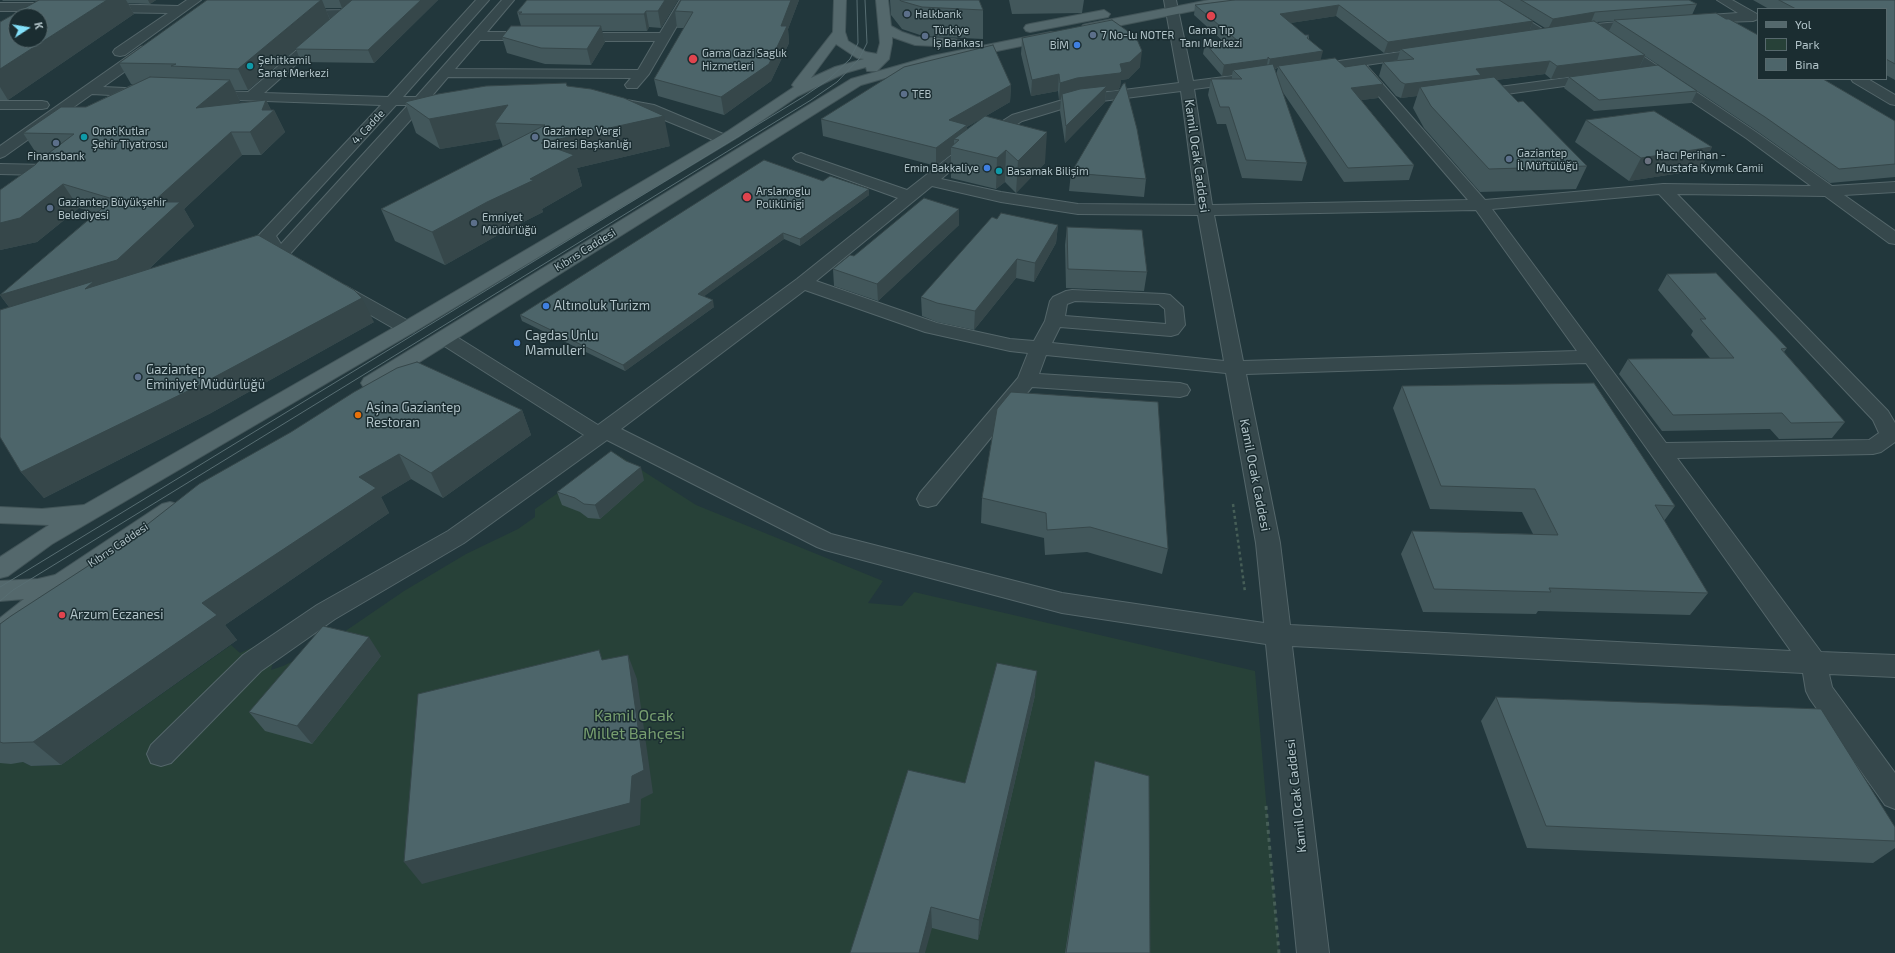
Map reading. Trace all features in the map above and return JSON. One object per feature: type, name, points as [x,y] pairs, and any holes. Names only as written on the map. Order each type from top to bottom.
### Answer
[{"type":"main road","points":[[840,0],[839,32],[840,37],[848,47],[862,55],[882,59],[932,60]]},
{"type":"main road","points":[[856,82],[882,59],[886,43],[886,28],[882,0]]},
{"type":"main road","name":"Kıbrıs Caddesi","points":[[359,391],[856,82],[932,60],[1159,14],[1171,3],[1227,0]]},
{"type":"main road","points":[[0,569],[44,538],[407,328],[724,139],[793,93],[828,74],[882,59],[954,43],[1171,3]]},
{"type":"main road","points":[[886,28],[898,35],[915,40],[954,43]]},
{"type":"main road","points":[[793,93],[839,32]]},
{"type":"main road","name":"Kıbrıs Caddesi","points":[[0,632],[62,583],[187,498]]},
{"type":"main road","points":[[0,515],[42,517],[92,510]]},
{"type":"main road","points":[[0,591],[38,589],[62,583]]},
{"type":"street","points":[[252,96],[362,0]]},
{"type":"street","name":"4. Cadde","points":[[270,252],[267,235],[392,101],[483,0]]},
{"type":"street","points":[[270,252],[292,243],[420,101],[508,0]]},
{"type":"street","points":[[676,0],[686,0]]},
{"type":"street","points":[[686,0],[642,74],[609,102],[649,108],[724,139]]},
{"type":"street","points":[[1488,0],[1546,34]]},
{"type":"street","points":[[1723,0],[1756,16]]},
{"type":"street","points":[[1738,0],[1756,16]]},
{"type":"street","name":"Kamil Ocak Caddesi","points":[[1171,3],[1187,86],[1205,210],[1268,543],[1313,953]]},
{"type":"street","points":[[92,8],[180,10],[200,4]]},
{"type":"street","points":[[0,153],[89,90],[200,4]]},
{"type":"street","points":[[0,7],[70,7]]},
{"type":"street","points":[[111,58],[180,10]]},
{"type":"street","points":[[283,14],[346,14]]},
{"type":"street","points":[[1683,21],[1756,16]]},
{"type":"street","points":[[1523,38],[1591,28],[1652,24]]},
{"type":"street","points":[[1591,28],[1832,191],[1895,239]]},
{"type":"street","points":[[476,36],[546,36]]},
{"type":"street","points":[[562,36],[663,37]]},
{"type":"street","points":[[1303,70],[1437,50]]},
{"type":"street","points":[[1357,62],[1402,104],[1481,206],[1592,357],[1814,663],[1819,691],[1895,796]]},
{"type":"street","points":[[1639,73],[1654,71]]},
{"type":"street","points":[[443,73],[642,74]]},
{"type":"street","points":[[1465,96],[1607,77]]},
{"type":"street","points":[[161,754],[252,663],[326,612],[456,537],[602,433],[803,284],[967,150],[1017,118],[1076,100],[1249,78]]},
{"type":"street","points":[[1860,80],[1895,101]]},
{"type":"street","points":[[1882,80],[1895,87]]},
{"type":"street","points":[[89,90],[159,93]]},
{"type":"street","points":[[198,94],[392,101],[451,101]]},
{"type":"street","points":[[24,118],[54,97]]},
{"type":"street","points":[[0,105],[42,105]]},
{"type":"street","points":[[801,158],[911,196]]},
{"type":"street","points":[[0,169],[47,170],[52,175],[44,184],[0,214]]},
{"type":"street","points":[[930,181],[1001,197],[1078,209],[1205,210],[1481,206],[1663,189],[1832,191],[1895,186]]},
{"type":"street","points":[[1660,451],[1873,447],[1893,435],[1881,416],[1663,189]]},
{"type":"street","points":[[270,252],[407,328]]},
{"type":"street","points":[[803,284],[932,328],[1010,345],[1235,368],[1592,357]]},
{"type":"street","points":[[928,499],[1027,380],[1040,348],[1054,321],[1059,301],[1072,295],[1164,299],[1174,307],[1176,325],[1171,330],[1054,321]]},
{"type":"street","points":[[445,338],[602,433],[825,541],[1062,603],[1278,635],[1895,666]]},
{"type":"street","points":[[1027,380],[1180,390]]},
{"type":"path","points":[[1232,499],[1250,631]]},
{"type":"path","points":[[1266,804],[1279,953]]},
{"type":"green space","name":"Kamil Ocak Millet Bahçesi","points":[[615,453],[696,505],[883,581],[868,603],[902,606],[914,592],[1255,671],[1279,953],[0,953],[0,763],[23,762],[31,766],[61,765],[231,645],[240,653],[260,644],[276,651],[271,670],[283,666],[322,647],[404,591],[466,554],[518,529],[535,517],[535,509]]},
{"type":"building","points":[[39,0],[107,0],[48,38],[48,8],[25,8]]},
{"type":"building","points":[[207,0],[321,0],[238,69],[171,66],[176,64],[119,63]]},
{"type":"building","points":[[352,0],[421,0],[368,50],[295,49]]},
{"type":"building","points":[[527,0],[665,0],[658,11],[646,11],[644,14],[519,14],[522,12],[517,12]]},
{"type":"building","points":[[681,0],[791,0],[781,26],[787,26],[769,64],[721,97],[654,79],[693,12],[675,11]]},
{"type":"building","points":[[900,0],[979,0],[983,10],[922,7]]},
{"type":"building","points":[[1234,0],[1499,0],[1533,21],[1388,42],[1339,5],[1280,14],[1305,35],[1309,35],[1307,38],[1323,51],[1270,59],[1268,57],[1268,59],[1224,65],[1205,43],[1238,41],[1195,5]]},
{"type":"building","points":[[1521,0],[1689,0],[1697,4],[1595,12],[1553,19]]},
{"type":"building","points":[[1779,0],[1895,0],[1895,64],[1887,60],[1887,8],[1794,8]]},
{"type":"building","points":[[1716,13],[1726,19],[1729,19],[1757,34],[1757,80],[1825,80],[1895,121],[1895,164],[1839,169],[1765,117],[1614,20]]},
{"type":"building","points":[[8,17],[8,48],[33,48],[0,69],[0,22]]},
{"type":"building","points":[[1112,20],[1136,37],[1142,51],[1130,62],[1120,64],[1122,71],[1120,73],[1077,78],[1060,83],[1059,74],[1032,80],[1022,38]]},
{"type":"building","points":[[1594,21],[1645,55],[1557,66],[1550,61],[1476,69],[1481,75],[1405,84],[1401,82],[1383,62],[1414,59],[1401,49]]},
{"type":"building","points":[[511,26],[601,26],[587,49],[541,48],[502,37]]},
{"type":"building","points":[[993,45],[1011,85],[949,120],[967,125],[936,148],[821,119],[904,67]]},
{"type":"building","points":[[1335,58],[1345,67],[1365,64],[1383,84],[1351,88],[1414,165],[1348,168],[1278,66]]},
{"type":"building","points":[[1273,64],[1307,163],[1246,160],[1229,107],[1220,107],[1211,79],[1242,79],[1233,70]]},
{"type":"building","points":[[1658,65],[1697,91],[1599,100],[1569,77]]},
{"type":"building","points":[[150,77],[230,80],[196,108],[266,100],[262,110],[274,110],[250,132],[231,132],[153,202],[180,202],[117,260],[0,295],[113,199],[63,184],[20,218],[0,223],[0,190],[74,134],[23,133],[61,107],[86,107]]},
{"type":"building","points":[[1494,77],[1518,102],[1523,101],[1587,166],[1489,169],[1431,106],[1420,87]]},
{"type":"building","points":[[566,83],[567,86],[591,89],[624,98],[664,116],[541,143],[574,155],[530,179],[534,180],[487,202],[432,232],[381,209],[545,125],[495,123],[508,105],[429,119],[405,102],[438,94],[486,86]]},
{"type":"building","points":[[1125,83],[1137,129],[1146,179],[1071,173],[1123,84]]},
{"type":"building","points":[[1107,86],[1066,126],[1062,94],[1080,89]]},
{"type":"building","points":[[1654,111],[1712,147],[1641,158],[1586,120]]},
{"type":"building","points":[[985,116],[1047,132],[1018,161],[1006,150],[997,158],[951,147],[959,140],[954,139]]},
{"type":"building","points":[[764,160],[823,181],[830,176],[869,189],[800,239],[783,233],[698,294],[713,300],[623,365],[520,315]]},
{"type":"building","points":[[924,198],[959,209],[877,284],[833,269],[850,255],[854,256]]},
{"type":"building","points":[[1001,213],[1058,225],[1035,263],[1017,259],[975,311],[937,303],[921,297],[992,217],[997,219]]},
{"type":"building","points":[[1067,227],[1142,230],[1147,272],[1068,269]]},
{"type":"building","name":"Gaziantep Eminiyet Müdürlüğü","points":[[258,235],[354,290],[362,298],[194,388],[21,472],[0,437],[0,310],[94,281],[85,289]]},
{"type":"building","points":[[1716,273],[1787,348],[1781,349],[1845,422],[1791,423],[1782,413],[1673,415],[1628,359],[1734,358],[1700,319],[1706,319],[1667,274]]},
{"type":"building","points":[[417,362],[522,410],[431,473],[399,454],[359,477],[376,488],[202,603],[217,615],[33,742],[0,742],[0,624],[125,542],[199,484],[291,432],[354,392],[397,368]]},
{"type":"building","points":[[1594,383],[1675,506],[1655,505],[1708,593],[1549,588],[1551,592],[1434,589],[1412,531],[1558,535],[1535,489],[1441,486],[1402,386]]},
{"type":"building","points":[[1011,392],[1158,402],[1168,549],[1090,527],[1047,530],[1046,513],[982,498],[997,409]]},
{"type":"building","points":[[611,451],[626,461],[641,467],[595,505],[584,504],[575,498],[557,492]]},
{"type":"building","points":[[323,626],[369,637],[297,726],[249,712]]},
{"type":"building","points":[[599,650],[602,660],[628,655],[644,770],[632,776],[630,803],[404,862],[418,694]]},
{"type":"building","points":[[997,663],[1037,671],[979,920],[931,907],[919,953],[850,953],[908,770],[965,783]]},
{"type":"building","points":[[1496,697],[1821,709],[1895,827],[1895,841],[1546,826]]},
{"type":"building","points":[[1095,761],[1149,776],[1150,953],[1066,953]]},
{"type":"tram line","points":[[0,587],[803,97],[828,80],[850,59],[858,43],[857,0]]},
{"type":"tram line","points":[[0,601],[13,590],[811,100],[837,82],[859,59],[867,43],[865,0]]},
{"type":"place","name":"Halkbank","points":[[907,14]]},
{"type":"place","name":"Gama Tıp Tanı Merkezi","points":[[1211,16]]},
{"type":"place","name":"7 No-lu NOTER","points":[[1093,35]]},
{"type":"place","name":"Türkiye İş Bankası","points":[[925,36]]},
{"type":"place","name":"BİM","points":[[1077,45]]},
{"type":"place","name":"Gama Gazi Saglık Hizmetleri","points":[[693,59]]},
{"type":"place","name":"Şehitkamil Sanat Merkezi","points":[[250,66]]},
{"type":"place","name":"TEB","points":[[904,94]]},
{"type":"place","name":"Onat Kutlar Şehir Tiyatrosu","points":[[84,137]]},
{"type":"place","name":"Gaziantep Vergi Dairesi Başkanlığı","points":[[535,137]]},
{"type":"place","name":"Finansbank","points":[[56,143]]},
{"type":"place","name":"Gaziantep İl Müftülüğü","points":[[1509,159]]},
{"type":"place","name":"Hacı Perihan - Mustafa Kıymık Camii","points":[[1648,161]]},
{"type":"place","name":"Emin Bakkaliye","points":[[987,168]]},
{"type":"place","name":"Basamak Bilişim","points":[[999,171]]},
{"type":"place","name":"Arslanoglu Poliklinigi","points":[[747,197]]},
{"type":"place","name":"Gaziantep Büyükşehir Belediyesi","points":[[50,208]]},
{"type":"place","name":"Emniyet Müdürlüğü","points":[[474,223]]},
{"type":"place","name":"Altınoluk Turizm","points":[[546,306]]},
{"type":"place","name":"Cagdas Unlu Mamulleri","points":[[517,343]]},
{"type":"place","name":"Gaziantep Eminiyet Müdürlüğü","points":[[138,377]]},
{"type":"place","name":"Aşina Gaziantep Restoran","points":[[358,415]]},
{"type":"place","name":"Arzum Eczanesi","points":[[62,615]]}]
